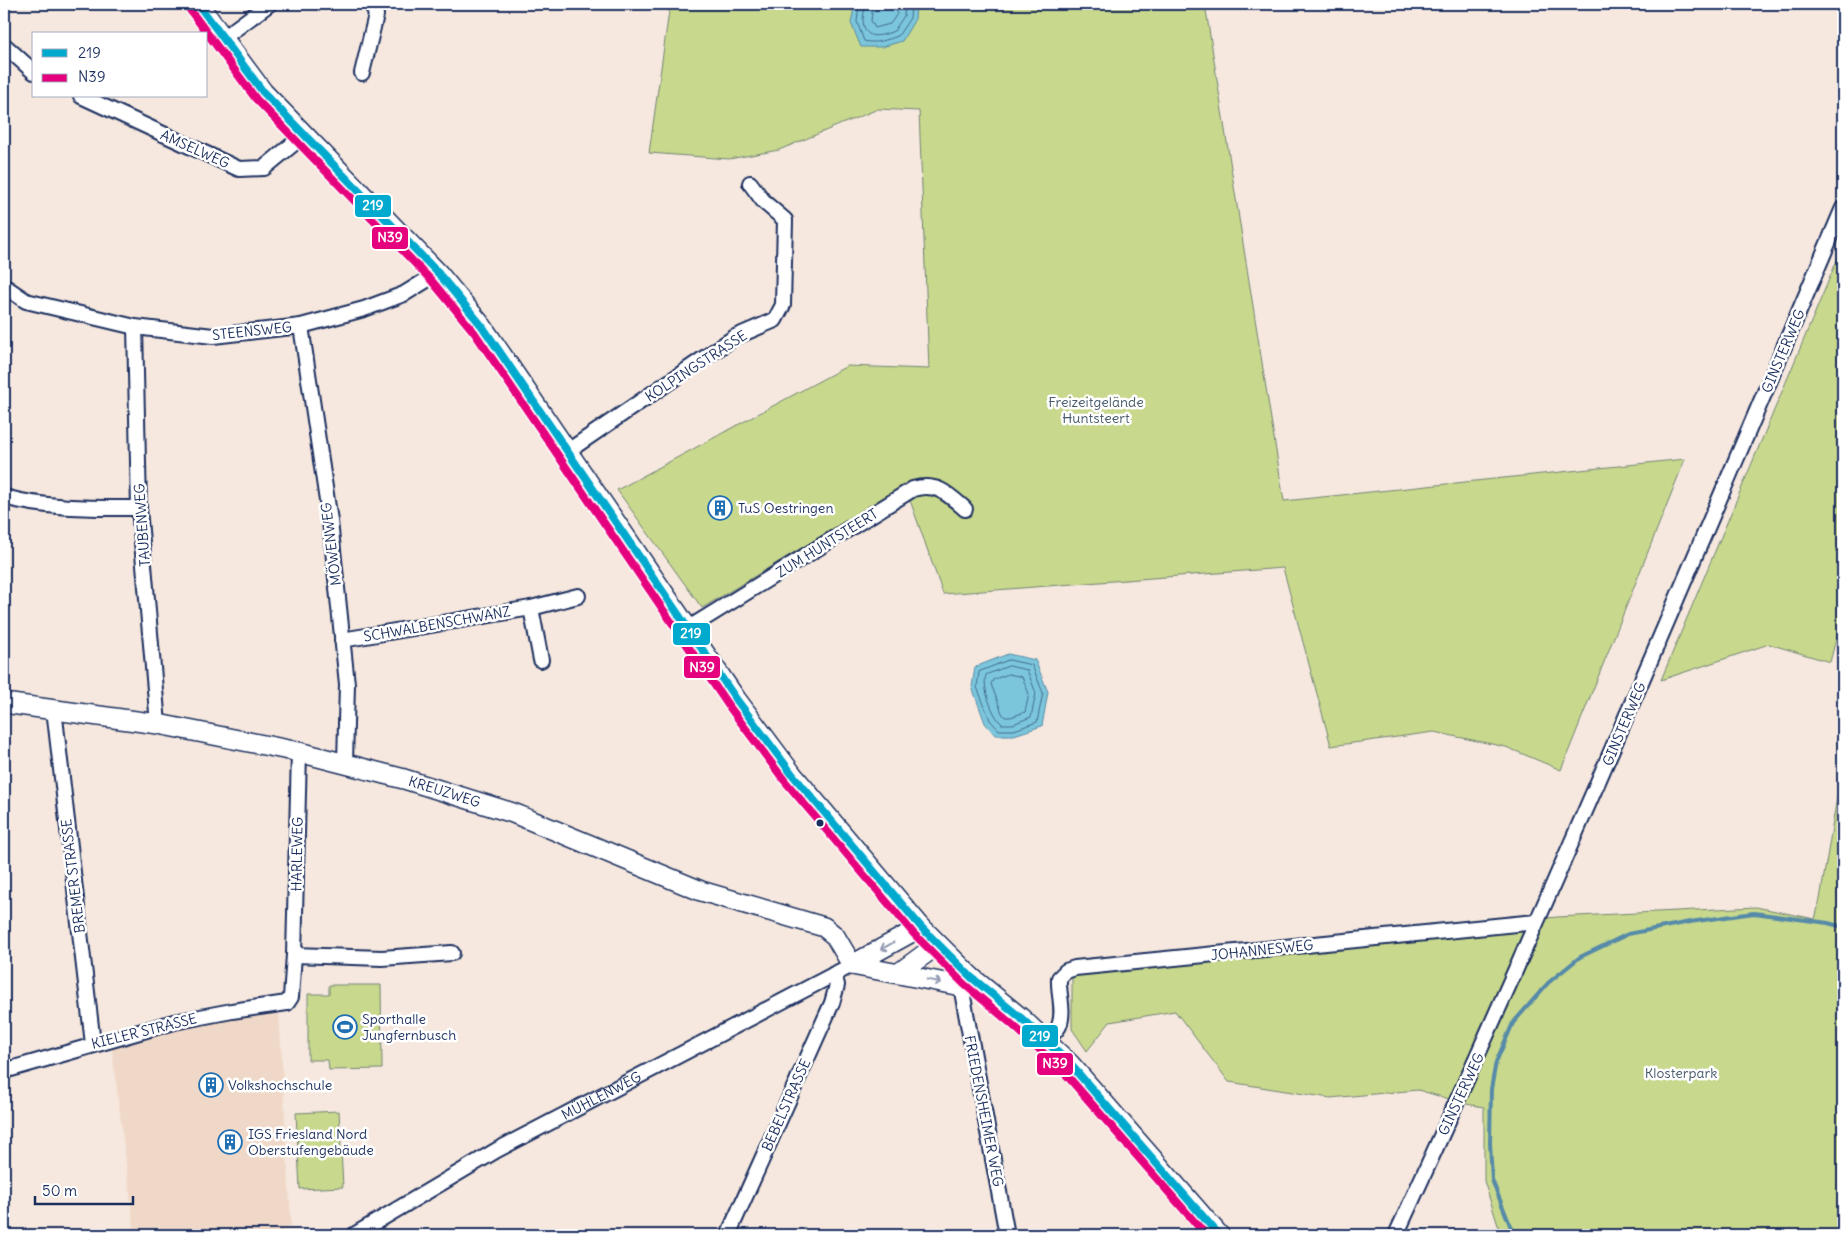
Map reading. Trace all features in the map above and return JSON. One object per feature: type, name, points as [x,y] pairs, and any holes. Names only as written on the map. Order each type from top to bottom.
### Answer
[{"type":"street","points":[[198,4],[263,92],[438,273],[482,326],[736,699],[792,774],[966,982],[1046,1040],[1070,1064],[1218,1235]]},
{"type":"street","points":[[223,38],[269,4]]},
{"type":"street","points":[[362,73],[376,15],[372,4]]},
{"type":"street","points":[[4,45],[32,70]]},
{"type":"street","name":"AMSELWEG","points":[[85,98],[239,169],[264,168],[304,135]]},
{"type":"street","name":"KOLPINGSTRASSE","points":[[568,451],[735,336],[775,320],[783,305],[785,220],[764,202],[750,183]]},
{"type":"street","name":"GINSTERWEG","points":[[1396,1235],[1591,802],[1843,208]]},
{"type":"street","name":"STEENSWEG","points":[[4,286],[26,301],[135,327],[213,336],[301,326],[364,309],[404,294],[438,273]]},
{"type":"street","name":"MÖWENWEG","points":[[301,326],[330,521],[342,640],[346,684],[345,763]]},
{"type":"street","name":"TAUBENWEG","points":[[135,327],[139,508],[158,724]]},
{"type":"street","name":"ZUM HUNTSTEERT","points":[[689,628],[913,488],[925,486],[944,491],[965,509]]},
{"type":"street","points":[[4,497],[19,502],[66,508],[139,508]]},
{"type":"street","name":"SCHWALBENSCHWANZ","points":[[342,640],[531,608],[578,596]]},
{"type":"street","points":[[531,608],[541,660]]},
{"type":"street","name":"KREUZWEG","points":[[4,703],[158,724],[299,752],[404,779],[513,813],[701,891],[824,927],[834,936],[852,965]]},
{"type":"street","name":"BREMER STRASSE","points":[[54,709],[93,1044]]},
{"type":"street","name":"HARLEWEG","points":[[287,1003],[291,997],[294,956],[299,752]]},
{"type":"street","name":"JOHANNESWEG","points":[[1046,1040],[1059,1027],[1061,1017],[1058,989],[1059,978],[1066,971],[1075,968],[1536,922]]},
{"type":"street","name":"MÜHLENWEG","points":[[356,1235],[497,1150],[852,965],[921,927]]},
{"type":"street","points":[[899,973],[937,945]]},
{"type":"street","points":[[294,956],[382,958],[452,953]]},
{"type":"street","points":[[852,965],[966,982]]},
{"type":"street","name":"BEBELSTRASSE","points":[[728,1235],[832,1003],[837,985],[834,974]]},
{"type":"street","name":"FRIEDENSHEIMER WEG","points":[[966,982],[1007,1235]]},
{"type":"street","name":"KIELER STRASSE","points":[[4,1071],[174,1022],[287,1003]]},
{"type":"shaded area","points":[[279,1009],[291,1225],[274,1235],[135,1235],[111,1042],[169,1028]]},
{"type":"green space","name":"Freizeitgelände Huntsteert","points":[[670,4],[1205,4],[1284,501],[1685,459],[1561,770],[1506,747],[1434,732],[1331,746],[1283,568],[943,594],[911,503],[903,487],[702,608],[617,490],[847,366],[929,369],[919,111],[878,109],[779,150],[729,159],[649,153]]},
{"type":"green space","points":[[1843,246],[1843,613],[1830,662],[1769,644],[1661,680]]},
{"type":"green space","name":"Klosterpark","points":[[1838,791],[1843,793],[1843,1235],[1501,1235],[1484,1181],[1484,1107],[1466,1104],[1418,1090],[1330,1098],[1229,1082],[1175,1011],[1110,1022],[1087,1051],[1072,1029],[1072,967],[1557,917],[1756,907],[1815,919]]},
{"type":"green space","name":"Sporthalle Jungfernbusch","points":[[329,985],[381,985],[382,1069],[329,1070],[328,1060],[308,1060],[308,994],[329,994]]},
{"type":"green space","points":[[339,1111],[343,1187],[300,1189],[296,1113]]},
{"type":"water","points":[[855,4],[916,4],[915,19],[902,41],[882,47],[861,47],[851,23]]},
{"type":"water","points":[[1008,654],[1035,660],[1048,692],[1042,726],[1014,735],[995,735],[985,723],[972,687],[975,667]]},
{"type":"waterway","points":[[1514,1235],[1492,1180],[1490,1143],[1491,1089],[1496,1062],[1513,1023],[1548,983],[1580,957],[1628,934],[1690,922],[1754,913],[1828,923],[1843,927]]},
{"type":"transit line","name":"219","points":[[198,4],[263,92],[438,273],[482,326],[736,699],[792,774],[921,927],[971,977],[1021,1018],[1070,1064],[1219,1235]]},
{"type":"transit line","name":"N39","points":[[190,10],[206,32]]},
{"type":"transit line","name":"N39","points":[[208,34],[256,99],[431,280],[474,332],[728,705],[784,780],[914,934],[964,984],[1063,1071],[1206,1235]]},
{"type":"place","name":"TuS Oestringen","points":[[720,508]]},
{"type":"place","name":"Sporthalle Jungfernbusch","points":[[345,1027]]},
{"type":"place","name":"Volkshochschule","points":[[211,1085]]},
{"type":"place","name":"IGS Friesland Nord Oberstufengebäude","points":[[230,1142]]}]
